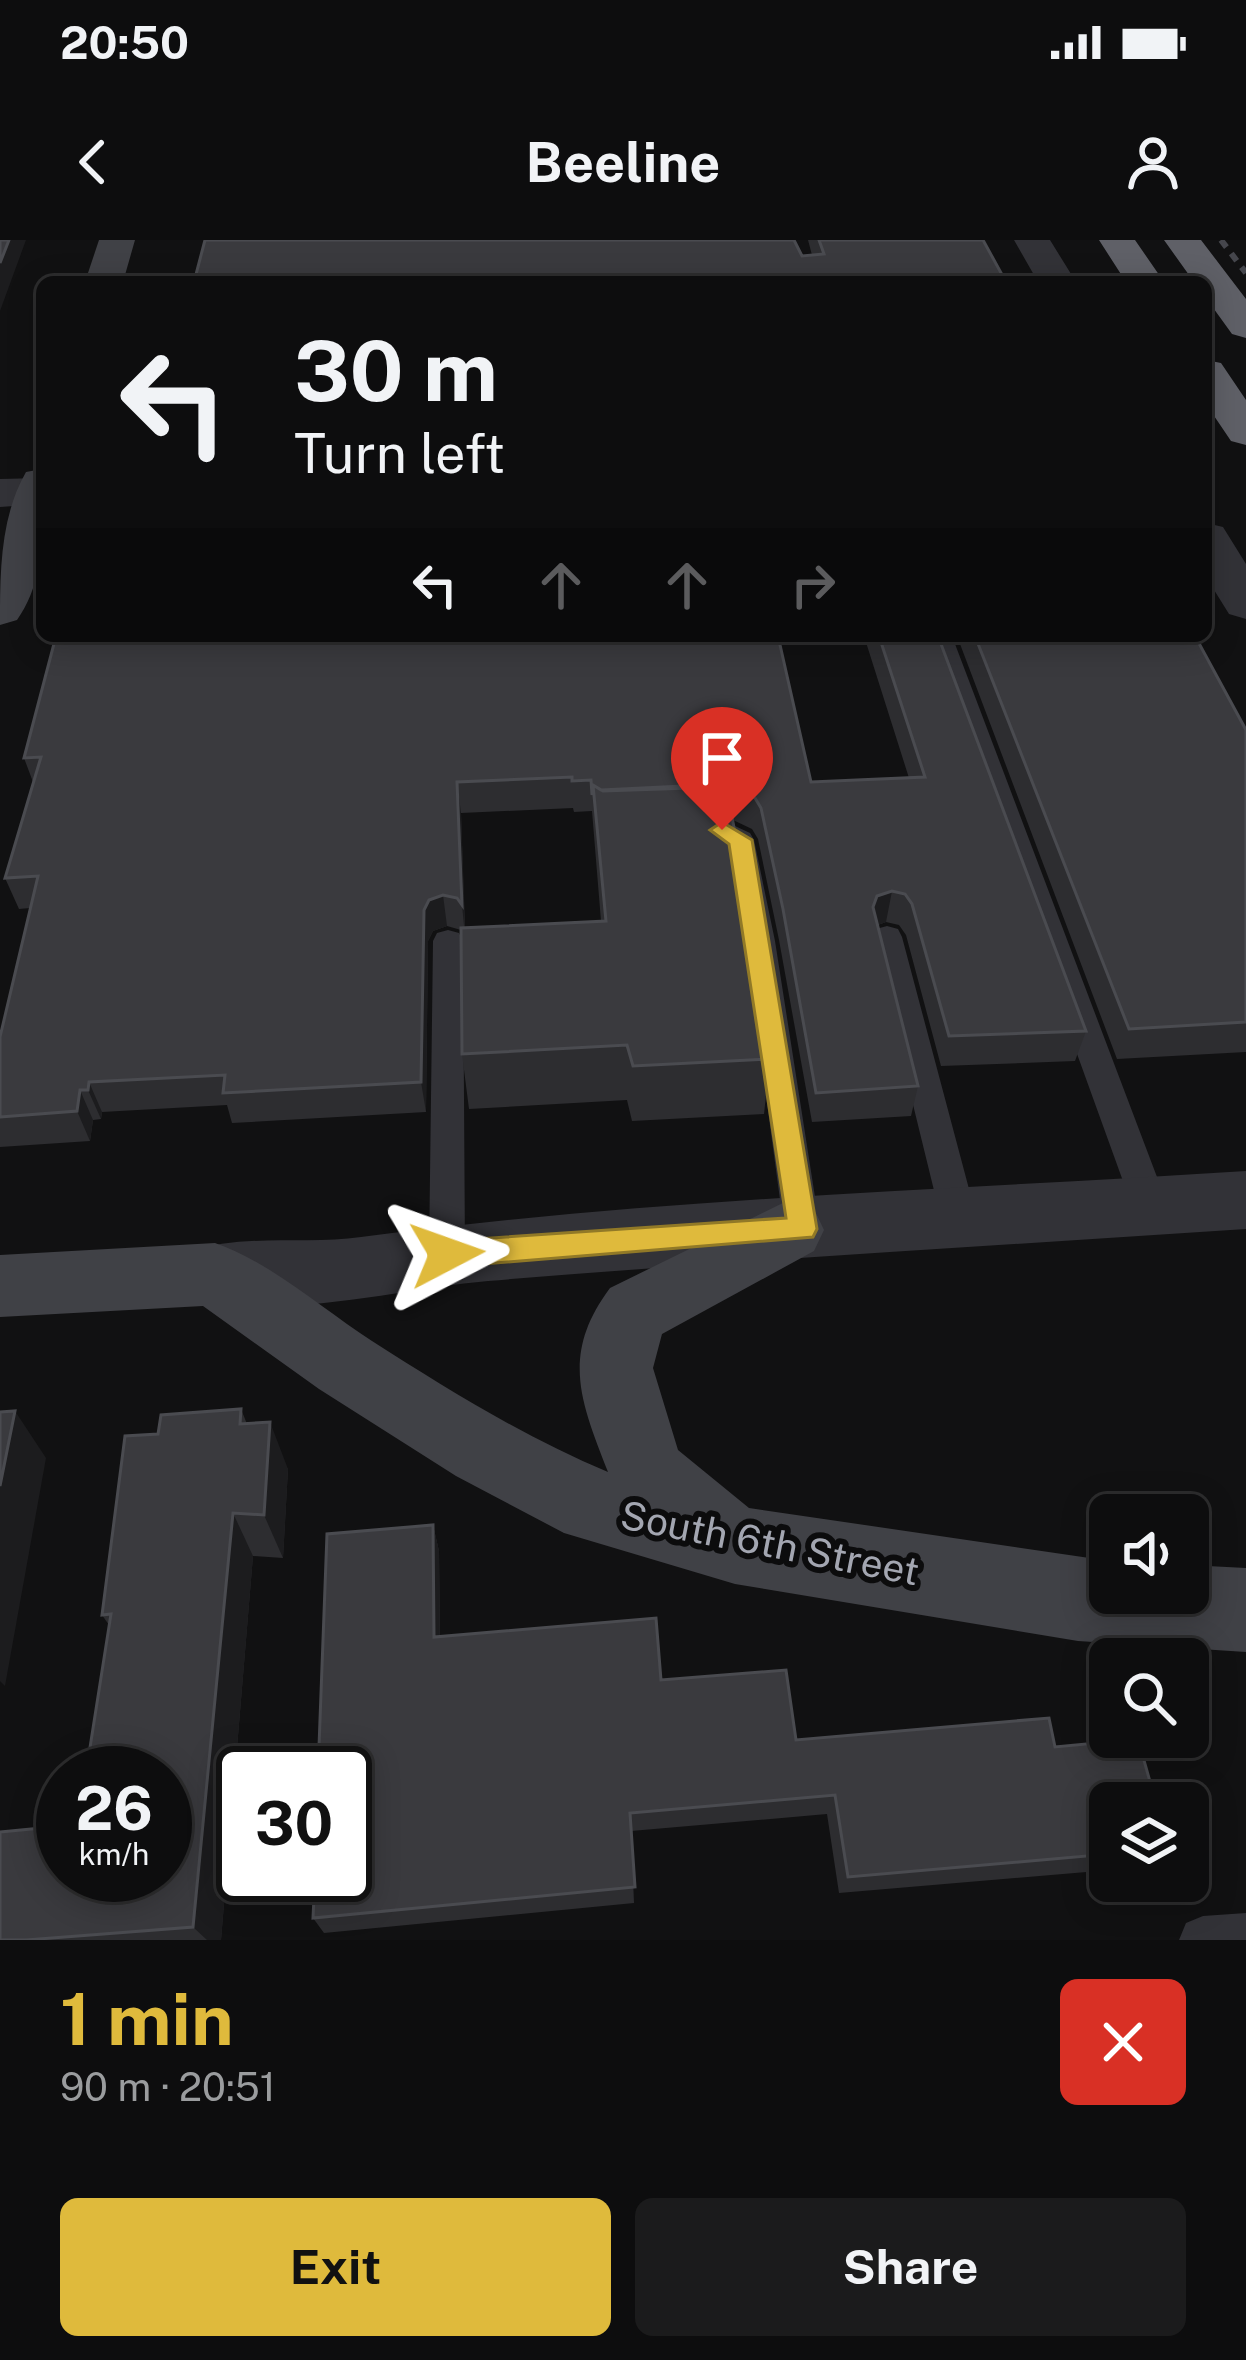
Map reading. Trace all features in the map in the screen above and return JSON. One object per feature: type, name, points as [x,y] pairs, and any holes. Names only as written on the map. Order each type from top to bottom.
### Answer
[{"type":"highway","points":[[1117,240],[1141,276]]},
{"type":"highway","points":[[1181,240],[1208,276]]},
{"type":"highway","points":[[1212,281],[1246,326]]},
{"type":"highway","points":[[1212,381],[1246,432]]},
{"type":"street","points":[[106,276],[117,240]]},
{"type":"street","points":[[1032,240],[1053,276]]},
{"type":"street","points":[[18,585],[27,488]]},
{"type":"street","points":[[1212,547],[1246,604]]},
{"type":"street","points":[[0,1286],[338,1271],[447,1254],[1246,1200]]},
{"type":"street","points":[[735,1544],[649,1475],[625,1414],[615,1368],[620,1333],[636,1311],[796,1230]]},
{"type":"street","name":"South 6th Street","points":[[215,1274],[346,1365],[592,1507],[735,1544],[1078,1600],[1246,1610]]},
{"type":"lane","points":[[941,642],[1150,1206]]},
{"type":"lane","points":[[675,832],[722,830],[740,840],[796,1230]]},
{"type":"lane","points":[[887,937],[959,1219]]},
{"type":"lane","points":[[447,1254],[448,941]]},
{"type":"lane","points":[[1203,1940],[1246,1937]]},
{"type":"building","points":[[0,240],[9,240],[0,263]]},
{"type":"building","points":[[205,240],[794,240],[802,256],[824,254],[819,240],[983,240],[1003,276],[196,276]]},
{"type":"building","points":[[54,642],[779,642],[811,782],[925,777],[881,642],[940,642],[1086,1031],[949,1036],[912,904],[905,894],[892,891],[877,896],[873,907],[918,1086],[816,1093],[783,909],[755,798],[724,784],[601,790],[593,785],[592,795],[591,780],[572,781],[572,777],[457,782],[462,905],[457,898],[443,895],[429,900],[424,910],[421,1082],[223,1093],[225,1075],[89,1082],[88,1090],[80,1090],[77,1111],[0,1117],[0,1037],[38,876],[5,878],[41,757],[24,758]]},
{"type":"building","points":[[977,642],[1198,642],[1246,730],[1246,1022],[1129,1029]]},
{"type":"building","points":[[593,785],[603,791],[720,787],[727,791],[770,1059],[633,1066],[627,1045],[462,1054],[461,928],[606,921]]},
{"type":"building","points":[[241,1409],[240,1424],[270,1422],[264,1515],[233,1513],[193,1927],[0,1940],[0,1832],[36,1829],[36,1902],[192,1902],[192,1746],[90,1746],[111,1614],[102,1615],[125,1436],[158,1434],[161,1415]]},
{"type":"building","points":[[15,1411],[0,1486],[0,1412]]},
{"type":"building","points":[[433,1525],[434,1637],[656,1618],[661,1680],[786,1670],[796,1740],[1049,1718],[1055,1747],[1089,1744],[1089,1758],[1143,1758],[1150,1782],[1089,1782],[1089,1856],[848,1877],[835,1795],[630,1813],[635,1887],[313,1918],[314,1902],[372,1902],[372,1746],[319,1746],[327,1534]]},
{"type":"railway","points":[[1221,240],[1246,273]]},
{"type":"route","points":[[447,1254],[802,1229],[760,941],[740,840],[722,830]]}]
